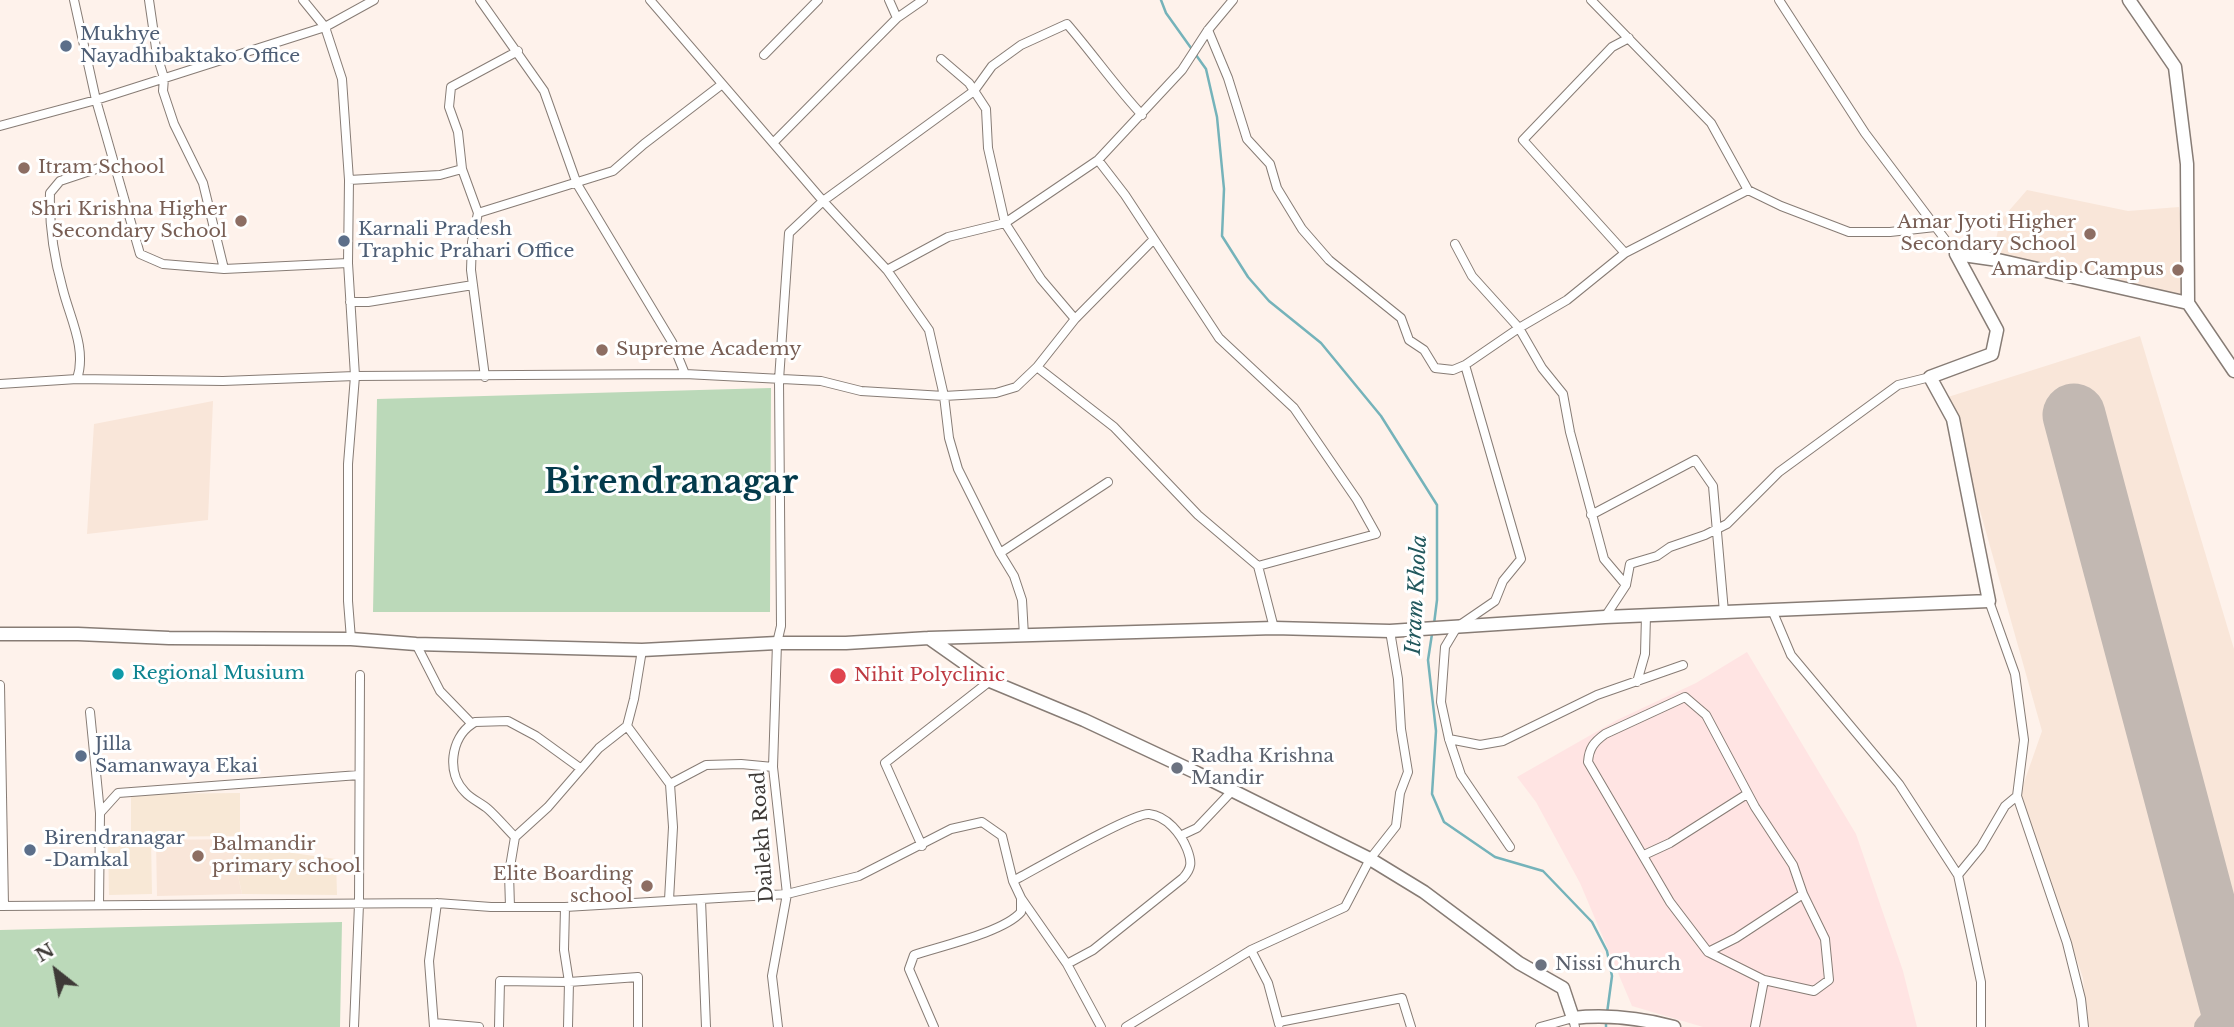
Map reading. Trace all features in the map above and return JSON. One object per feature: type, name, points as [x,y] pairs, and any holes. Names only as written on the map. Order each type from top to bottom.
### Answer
[{"type":"street","points":[[74,0],[96,100],[140,254],[163,264],[224,269],[348,263]]},
{"type":"street","points":[[149,0],[157,55],[164,78],[163,91],[174,124],[202,183],[224,269]]},
{"type":"street","points":[[303,0],[325,27],[342,79],[349,180],[348,263],[355,376],[348,464],[351,639]]},
{"type":"street","points":[[0,126],[96,100],[325,27],[374,0]]},
{"type":"street","points":[[480,0],[544,90],[577,184],[672,342],[685,374]]},
{"type":"street","points":[[650,0],[721,85],[887,270],[929,330],[944,396],[949,438],[958,469],[1014,576],[1022,600],[1024,636]]},
{"type":"street","points":[[764,55],[818,0]]},
{"type":"street","points":[[889,0],[897,18]]},
{"type":"street","points":[[774,142],[897,18],[922,0]]},
{"type":"street","points":[[887,270],[948,237],[1005,223],[1098,160],[1182,70],[1208,30],[1233,0]]},
{"type":"street","points":[[1591,0],[1711,123],[1748,190],[1781,206],[1849,232],[1890,232],[1935,227]]},
{"type":"street","points":[[1605,617],[1626,585],[1630,564],[1657,556],[1670,547],[1727,524],[1779,472],[1898,385],[1930,377],[1992,354],[1996,341],[1997,330],[1956,254],[1865,133],[1779,0]]},
{"type":"street","points":[[2129,0],[2175,67],[2187,164],[2188,303],[2234,371]]},
{"type":"street","name":"Dailekh Road","points":[[778,1027],[772,976],[787,894],[773,767],[777,643],[781,626],[779,380],[789,233],[823,201],[974,91],[992,66],[1021,45],[1067,24],[1095,56],[1116,87],[1142,115]]},
{"type":"street","points":[[1208,30],[1232,89],[1247,139],[1270,164],[1278,188],[1303,229],[1329,260],[1401,318],[1409,340],[1424,350],[1435,368],[1453,370],[1465,365],[1519,328],[1567,300],[1625,253],[1748,190]]},
{"type":"street","points":[[1625,253],[1523,140],[1612,47],[1629,38]]},
{"type":"street","points":[[485,377],[473,285],[472,242],[478,213],[462,169],[457,132],[449,107],[451,87],[518,51]]},
{"type":"street","points":[[941,59],[969,83],[986,109],[988,148],[1005,223],[1041,279],[1075,319]]},
{"type":"street","points":[[478,213],[613,171],[643,144],[721,85]]},
{"type":"street","points":[[1098,160],[1125,195],[1219,338],[1294,408],[1357,500],[1376,534],[1258,566]]},
{"type":"street","points":[[78,379],[82,365],[78,340],[55,258],[50,193],[60,181],[114,163]]},
{"type":"street","points":[[349,180],[440,174],[462,169]]},
{"type":"street","points":[[0,384],[78,379],[223,381],[355,376],[685,374],[821,381],[861,391],[944,396],[996,393],[1016,387],[1037,367],[1075,319],[1153,240]]},
{"type":"street","points":[[1455,244],[1472,276],[1519,328],[1542,368],[1563,394],[1570,432],[1604,559],[1626,585]]},
{"type":"street","points":[[1956,254],[1998,260],[2188,303]]},
{"type":"street","points":[[350,302],[368,302],[473,285]]},
{"type":"street","points":[[1465,365],[1521,559],[1503,580],[1495,601],[1453,628],[1445,647],[1441,702],[1461,775],[1510,847]]},
{"type":"street","points":[[1037,367],[1114,427],[1198,515],[1258,566],[1274,628]]},
{"type":"street","points":[[1930,377],[1952,419],[1989,601],[2015,674],[2024,740],[2017,796],[2067,943],[2081,999],[2084,1027]]},
{"type":"street","points":[[1591,515],[1695,460],[1713,486],[1724,612]]},
{"type":"street","points":[[1000,553],[1108,482]]},
{"type":"street","points":[[0,634],[351,639],[416,644],[642,650],[777,643],[1274,628],[1390,631],[1605,617],[1989,601]]},
{"type":"street","points":[[1772,610],[1791,655],[1899,784],[1958,875],[1980,982],[1981,1027]]},
{"type":"street","points":[[1637,682],[1645,654],[1646,615]]},
{"type":"street","points":[[1126,1027],[1251,950],[1345,907],[1370,859],[1396,826],[1400,793],[1408,772],[1390,631]]},
{"type":"street","points":[[929,638],[990,681],[1084,720],[1370,859],[1424,892],[1519,963],[1563,988],[1574,1022]]},
{"type":"street","points":[[416,644],[440,691],[472,724]]},
{"type":"street","points":[[510,906],[509,873],[514,838],[548,807],[599,748],[627,726],[642,650]]},
{"type":"street","points":[[1449,739],[1480,745],[1503,741],[1576,704],[1683,665]]},
{"type":"street","points":[[354,1027],[359,904],[359,674]]},
{"type":"street","points":[[922,845],[885,763],[990,681]]},
{"type":"street","points":[[0,685],[2,905],[437,903],[565,907],[787,894],[859,876],[951,829],[982,822],[1002,836],[1013,881],[1021,898],[1068,964],[1101,1027]]},
{"type":"street","points":[[1685,697],[1706,715],[1747,793],[1793,865],[1803,894],[1825,939],[1829,979],[1814,991],[1764,980],[1708,952],[1670,902],[1644,855],[1588,762],[1588,752],[1595,741],[1605,734],[1685,697]]},
{"type":"street","points":[[90,712],[99,787],[99,905]]},
{"type":"street","points":[[514,838],[489,810],[464,792],[454,774],[453,754],[460,732],[475,722],[508,721],[536,736],[580,768]]},
{"type":"street","points":[[627,726],[670,784],[673,827],[669,900]]},
{"type":"street","points":[[670,784],[706,765],[773,767]]},
{"type":"street","points":[[100,813],[118,793],[359,775]]},
{"type":"street","points":[[1182,835],[1197,828],[1232,792]]},
{"type":"street","points":[[1644,855],[1670,843],[1747,793]]},
{"type":"street","points":[[1958,875],[1981,847],[2005,806],[2017,796]]},
{"type":"street","points":[[1013,881],[1124,822],[1146,814],[1159,816],[1182,835],[1192,861],[1190,870],[1183,878],[1094,950],[1068,964]]},
{"type":"street","points":[[1708,952],[1736,938],[1803,894]]},
{"type":"street","points":[[934,1027],[909,970],[914,955],[1000,927],[1016,919],[1021,912],[1021,898]]},
{"type":"street","points":[[701,900],[706,1027]]},
{"type":"street","points":[[437,903],[429,961],[433,1025],[479,1027]]},
{"type":"street","points":[[565,907],[564,950],[569,982],[568,1027]]},
{"type":"street","points":[[1251,950],[1268,983],[1280,1025],[1402,998],[1411,1027]]},
{"type":"street","points":[[499,1027],[500,981],[569,982],[638,977],[638,1027]]},
{"type":"street","points":[[1755,1027],[1764,980]]},
{"type":"street","points":[[1540,1027],[1595,1016],[1629,1017],[1674,1027]]},
{"type":"shaded area","name":"Amar Jyoti Higher Secondary School","points":[[2027,190],[2128,211],[2179,207],[2185,247],[2181,299],[1992,258],[2000,221]]},
{"type":"shaded area","points":[[2140,336],[2234,649],[2234,1027],[2087,1027],[2083,978],[2020,794],[2042,731],[1948,397]]},
{"type":"shaded area","points":[[213,401],[208,520],[87,534],[94,424]]},
{"type":"shaded area","points":[[1747,652],[1856,834],[1903,971],[1917,1027],[1703,1027],[1632,1006],[1580,883],[1536,802],[1517,777],[1617,720],[1696,683]]},
{"type":"shaded area","points":[[240,793],[240,836],[131,837],[131,794]]},
{"type":"shaded area","points":[[151,838],[152,894],[109,895],[108,839]]},
{"type":"shaded area","points":[[242,839],[264,849],[336,859],[337,895],[242,894],[237,871]]},
{"type":"shaded area","name":"Balmandir primary school","points":[[242,839],[237,871],[242,894],[157,896],[156,840]]},
{"type":"green space","points":[[771,388],[770,612],[373,612],[377,399]]},
{"type":"green space","points":[[342,922],[340,1027],[0,1027],[0,930]]},
{"type":"waterway","name":"Itram Khola","points":[[1161,0],[1166,13],[1206,69],[1217,117],[1224,189],[1222,236],[1248,277],[1269,301],[1321,343],[1381,416],[1437,505],[1437,600],[1434,624]]},
{"type":"waterway","name":"Itram Khola","points":[[1432,634],[1428,660],[1436,731],[1432,794],[1444,822],[1495,857],[1543,871],[1592,922],[1607,951],[1612,976],[1607,1013]]},
{"type":"waterway","name":"Itram Khola","points":[[1606,1020],[1606,1027]]},
{"type":"taxiway","points":[[2206,1027],[2216,1016],[2227,991]]},
{"type":"runway","points":[[2074,415],[2234,1017]]},
{"type":"place","name":"Mukhye Nayadhibaktako Office","points":[[66,46]]},
{"type":"place","name":"Itram School","points":[[24,168]]},
{"type":"place","name":"Shri Krishna Higher Secondary School","points":[[241,221]]},
{"type":"place","name":"Amar Jyoti Higher Secondary School","points":[[2090,234]]},
{"type":"place","name":"Karnali Pradesh Traphic Prahari Office","points":[[344,241]]},
{"type":"place","name":"Amardip Campus","points":[[2178,270]]},
{"type":"place","name":"Supreme Academy","points":[[602,350]]},
{"type":"place","name":"Regional Musium","points":[[118,674]]},
{"type":"place","name":"Nihit Polyclinic","points":[[838,676]]},
{"type":"place","name":"Jilla Samanwaya Ekai","points":[[81,756]]},
{"type":"place","name":"Radha Krishna Mandir","points":[[1177,768]]},
{"type":"place","name":"Birendranagar -Damkal","points":[[30,850]]},
{"type":"place","name":"Balmandir primary school","points":[[198,856]]},
{"type":"place","name":"Elite Boarding school","points":[[647,886]]},
{"type":"place","name":"Nissi Church","points":[[1541,965]]},
{"type":"district","name":"Birendranagar","points":[[671,484]]}]
